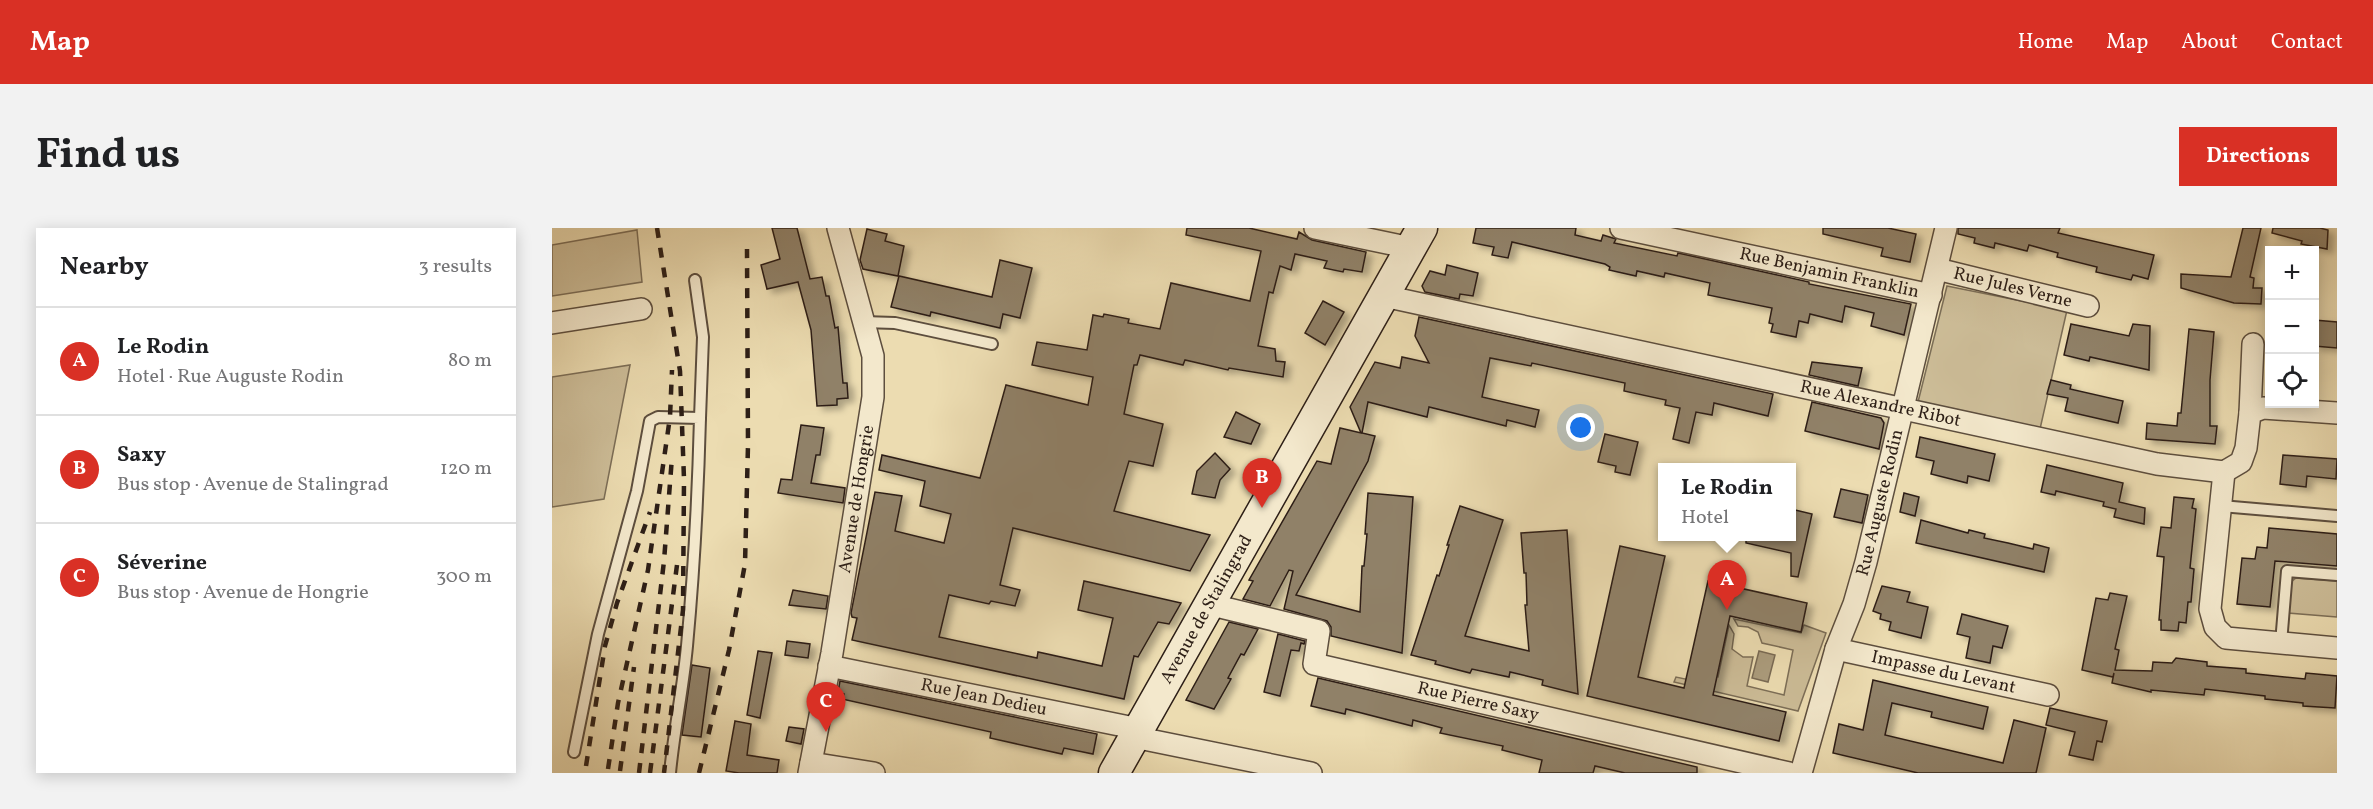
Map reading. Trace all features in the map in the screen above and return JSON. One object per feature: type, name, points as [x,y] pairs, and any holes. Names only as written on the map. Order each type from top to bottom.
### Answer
[{"type":"main road","name":"Avenue de Stalingrad","points":[[1114,773],[1416,238]]},
{"type":"street","name":"Avenue de Hongrie","points":[[810,768],[873,397],[873,356],[838,228]]},
{"type":"street","points":[[1315,228],[1416,238]]},
{"type":"street","name":"Rue Benjamin Franklin","points":[[1621,228],[1931,296]]},
{"type":"street","name":"Rue Auguste Rodin","points":[[1801,773],[1836,649],[1854,604],[1866,562],[1946,228]]},
{"type":"street","name":"Rue Jules Verne","points":[[1937,269],[2088,306]]},
{"type":"street","name":"Rue Alexandre Ribot","points":[[1384,296],[2157,464],[2224,472]]},
{"type":"street","points":[[552,323],[641,309]]},
{"type":"street","points":[[2253,344],[2246,448],[2241,462],[2224,472],[2210,609],[2215,627],[2226,638],[2337,648]]},
{"type":"street","points":[[2250,413],[2263,408],[2337,413]]},
{"type":"street","name":"Rue Pierre Saxy","points":[[1208,604],[1319,631],[1314,664],[1789,773]]},
{"type":"street","name":"Impasse du Levant","points":[[1836,649],[2048,694]]},
{"type":"street","name":"Rue Jean Dedieu","points":[[829,666],[1311,773]]},
{"type":"street","points":[[810,768],[874,773]]},
{"type":"lane","points":[[670,773],[687,648],[700,418],[703,337],[695,279]]},
{"type":"lane","points":[[863,322],[895,324],[992,344]]},
{"type":"lane","points":[[574,752],[598,634],[637,491],[650,421],[658,417],[700,418]]},
{"type":"lane","points":[[2221,506],[2337,516]]},
{"type":"lane","points":[[2280,643],[2287,571],[2337,576]]},
{"type":"shaded area","points":[[637,230],[642,282],[552,296],[552,245]]},
{"type":"shaded area","points":[[1947,286],[2067,310],[2040,429],[1918,402]]},
{"type":"shaded area","points":[[630,365],[604,499],[552,507],[552,377]]},
{"type":"shaded area","points":[[2296,578],[2337,581],[2337,617],[2288,613],[2291,582]]},
{"type":"shaded area","points":[[1734,619],[1801,633],[1804,625],[1826,633],[1798,711],[1674,682],[1676,677],[1699,682],[1702,674],[1718,677],[1729,625],[1734,634],[1732,649],[1743,657],[1753,657],[1747,686],[1784,695],[1793,650],[1762,643],[1758,632],[1748,627],[1738,626]]},
{"type":"shaded area","points":[[1759,651],[1775,655],[1768,682],[1752,678]]},
{"type":"building","points":[[772,228],[797,228],[810,279],[822,277],[826,296],[829,296],[835,328],[838,327],[843,383],[847,383],[848,398],[837,399],[837,405],[817,406],[811,330],[798,282],[767,289],[761,265],[780,259]]},
{"type":"building","points":[[1187,228],[1249,228],[1297,239],[1299,232],[1312,240],[1366,252],[1362,272],[1344,269],[1343,272],[1324,268],[1327,261],[1295,254],[1291,270],[1280,266],[1273,293],[1269,292],[1258,346],[1275,349],[1276,361],[1285,362],[1283,377],[1229,368],[1228,370],[1185,360],[1183,365],[1140,355],[1137,365],[1134,365],[1124,414],[1163,424],[1153,466],[1129,461],[1114,511],[1210,535],[1190,571],[1013,528],[1000,585],[1020,590],[1015,606],[991,601],[989,604],[949,595],[939,637],[1037,658],[1038,652],[1102,666],[1113,618],[1078,610],[1084,581],[1181,603],[1169,624],[1158,622],[1138,657],[1134,656],[1124,699],[852,640],[857,618],[852,617],[851,613],[875,492],[902,496],[895,531],[944,543],[951,514],[920,506],[925,481],[879,470],[882,455],[980,478],[1006,385],[1088,405],[1093,377],[1032,365],[1037,342],[1087,350],[1093,315],[1103,317],[1104,314],[1129,319],[1128,323],[1160,329],[1171,283],[1250,301],[1261,251],[1186,235]]},
{"type":"building","points":[[1476,228],[1576,228],[1575,235],[1601,241],[1603,235],[1616,239],[1614,243],[1677,256],[1678,253],[1809,282],[1809,284],[1911,304],[1904,335],[1871,326],[1874,313],[1845,306],[1842,322],[1810,314],[1808,323],[1799,321],[1796,337],[1771,332],[1773,324],[1769,323],[1772,308],[1708,295],[1710,283],[1665,273],[1664,277],[1637,271],[1636,276],[1609,270],[1610,267],[1605,264],[1512,242],[1508,258],[1492,255],[1494,247],[1473,243]]},
{"type":"building","points":[[1823,228],[1888,228],[1916,234],[1910,262],[1881,256],[1883,248],[1823,234]]},
{"type":"building","points":[[1958,228],[2060,228],[2058,233],[2154,255],[2148,279],[2133,275],[2131,280],[2096,272],[2097,267],[2057,257],[2058,253],[2029,245],[2027,251],[1995,243],[1994,248],[1974,243],[1975,238],[1958,234]]},
{"type":"building","points":[[2243,228],[2261,228],[2250,277],[2254,278],[2253,288],[2262,288],[2261,304],[2234,303],[2181,288],[2181,274],[2231,277]]},
{"type":"building","points":[[2273,228],[2328,230],[2327,249],[2301,244],[2302,241],[2272,233]]},
{"type":"building","points":[[867,229],[887,234],[885,241],[904,246],[898,276],[863,269],[860,260]]},
{"type":"building","points":[[1000,260],[1032,268],[1020,318],[1003,314],[1000,328],[931,312],[930,316],[891,307],[899,276],[992,297]]},
{"type":"building","points":[[1447,265],[1478,273],[1473,296],[1460,294],[1459,299],[1425,292],[1422,286],[1430,271],[1445,275]]},
{"type":"building","points":[[1323,301],[1344,312],[1325,345],[1305,333]]},
{"type":"building","points":[[1419,317],[1773,394],[1768,416],[1714,403],[1712,415],[1696,412],[1689,443],[1673,439],[1680,408],[1665,405],[1666,400],[1624,391],[1625,383],[1532,363],[1531,366],[1490,358],[1482,397],[1539,410],[1535,427],[1507,420],[1506,426],[1429,407],[1427,417],[1368,402],[1362,433],[1375,436],[1368,461],[1296,595],[1360,612],[1368,493],[1413,497],[1402,653],[1331,636],[1331,627],[1327,621],[1284,609],[1293,571],[1289,570],[1270,606],[1243,599],[1253,581],[1249,580],[1317,461],[1331,464],[1340,428],[1361,433],[1350,407],[1375,362],[1400,368],[1402,357],[1429,363],[1415,336]]},
{"type":"building","points":[[2319,320],[2337,322],[2337,348],[2319,346]]},
{"type":"building","points":[[2071,324],[2129,336],[2133,324],[2150,326],[2149,370],[2090,357],[2089,361],[2064,355]]},
{"type":"building","points":[[2189,329],[2214,332],[2210,380],[2210,426],[2217,426],[2215,444],[2146,439],[2147,423],[2177,426],[2178,413],[2181,413]]},
{"type":"building","points":[[1812,362],[1862,368],[1858,386],[1809,375]]},
{"type":"building","points":[[2051,380],[2071,385],[2070,389],[2123,401],[2118,423],[2065,411],[2068,398],[2047,394]]},
{"type":"building","points":[[1812,402],[1881,418],[1884,423],[1879,449],[1805,431]]},
{"type":"building","points":[[1236,412],[1260,424],[1251,444],[1224,437]]},
{"type":"building","points":[[801,425],[824,428],[820,455],[816,455],[811,483],[845,488],[843,503],[778,493],[781,479],[792,480]]},
{"type":"building","points":[[1605,434],[1638,442],[1630,475],[1615,472],[1616,466],[1598,462]]},
{"type":"building","points":[[1920,437],[1995,454],[1989,481],[1968,476],[1967,483],[1931,474],[1934,461],[1916,457]]},
{"type":"building","points":[[1215,453],[1230,469],[1220,480],[1215,498],[1192,494],[1197,471]]},
{"type":"building","points":[[2283,455],[2337,459],[2336,479],[2307,476],[2306,487],[2280,484]]},
{"type":"building","points":[[2047,465],[2123,483],[2119,502],[2145,508],[2144,524],[2114,517],[2116,509],[2103,506],[2104,502],[2056,491],[2055,495],[2041,492]]},
{"type":"building","points":[[1841,489],[1868,495],[1862,523],[1834,517]]},
{"type":"building","points":[[1904,493],[1919,497],[1915,516],[1900,512]]},
{"type":"building","points":[[2174,497],[2194,499],[2192,508],[2196,509],[2190,568],[2194,569],[2191,602],[2188,602],[2186,623],[2179,622],[2178,631],[2161,630],[2161,620],[2159,620],[2164,557],[2157,556],[2161,527],[2171,528]]},
{"type":"building","points":[[1460,506],[1503,520],[1465,636],[1529,651],[1525,605],[1527,605],[1526,573],[1524,573],[1521,533],[1567,530],[1578,694],[1542,685],[1543,680],[1510,672],[1509,677],[1472,669],[1470,673],[1411,655],[1437,575],[1439,576]]},
{"type":"building","points":[[1796,510],[1812,514],[1798,577],[1791,576],[1791,553],[1746,543],[1746,541],[1796,541]]},
{"type":"building","points":[[1921,520],[1968,533],[1969,530],[1985,534],[1984,538],[2033,549],[2034,544],[2049,548],[2044,572],[1916,543]]},
{"type":"building","points":[[2269,528],[2337,534],[2337,566],[2275,561],[2270,607],[2237,604],[2242,558],[2255,559],[2257,547],[2267,548]]},
{"type":"building","points":[[1620,546],[1665,556],[1638,677],[1684,688],[1708,581],[1807,603],[1801,632],[1730,616],[1713,695],[1786,712],[1779,741],[1587,696]]},
{"type":"building","points":[[1882,586],[1910,592],[1907,602],[1928,607],[1921,638],[1889,630],[1891,622],[1880,619],[1881,614],[1873,611]]},
{"type":"building","points":[[793,590],[828,596],[826,609],[789,605]]},
{"type":"building","points":[[2110,593],[2127,596],[2115,649],[2119,650],[2115,670],[2152,671],[2153,662],[2172,663],[2176,658],[2207,662],[2207,666],[2246,669],[2246,673],[2305,679],[2306,673],[2337,676],[2335,708],[2303,706],[2303,703],[2265,699],[2265,696],[2205,689],[2204,695],[2151,690],[2151,692],[2112,683],[2114,673],[2113,677],[2082,670],[2096,598],[2108,600]]},
{"type":"building","points":[[1962,614],[2008,626],[2002,648],[1993,646],[1990,663],[1966,658],[1970,637],[1957,634]]},
{"type":"building","points":[[1229,622],[1258,629],[1244,655],[1241,654],[1228,678],[1231,679],[1214,709],[1186,700]]},
{"type":"building","points":[[1278,634],[1305,641],[1304,644],[1301,643],[1299,651],[1291,650],[1280,696],[1264,692]]},
{"type":"building","points":[[787,641],[810,644],[808,658],[785,655]]},
{"type":"building","points":[[758,651],[772,653],[760,718],[747,715]]},
{"type":"building","points":[[692,665],[710,668],[701,737],[682,735]]},
{"type":"building","points":[[1318,678],[1697,767],[1697,773],[1625,773],[1595,766],[1593,773],[1539,773],[1542,760],[1502,750],[1503,746],[1440,733],[1442,728],[1413,720],[1412,726],[1346,709],[1345,714],[1311,706]]},
{"type":"building","points":[[1873,680],[1988,707],[1983,729],[1931,717],[1932,712],[1892,703],[1885,735],[2003,763],[2014,720],[2046,728],[2036,773],[1918,773],[1833,753],[1839,724],[1863,730]]},
{"type":"building","points":[[840,681],[1097,734],[1093,754],[1064,748],[1062,754],[990,738],[991,732],[842,699],[844,694],[838,692]]},
{"type":"building","points":[[2050,708],[2107,721],[2102,742],[2097,741],[2093,760],[2069,755],[2075,732],[2046,725]]},
{"type":"building","points":[[735,721],[751,724],[747,755],[779,760],[777,773],[726,771]]},
{"type":"building","points":[[789,727],[804,729],[801,744],[786,741]]},
{"type":"railway","points":[[657,228],[680,371],[684,479],[683,610],[664,773]]},
{"type":"railway","points":[[699,773],[729,650],[745,564],[748,445],[747,249]]},
{"type":"railway","points":[[608,769],[618,703],[648,570],[670,417],[672,370]]},
{"type":"railway","points":[[639,773],[664,561],[672,457]]},
{"type":"railway","points":[[586,766],[605,646],[617,603],[650,512]]},
{"type":"railway","points":[[650,773],[677,565]]},
{"type":"railway","points":[[620,771],[634,667]]},
{"type":"place","name":"Saxy","points":[[1262,508]]},
{"type":"place","name":"Le Rodin","points":[[1727,610]]},
{"type":"place","name":"Séverine","points":[[826,732]]}]
